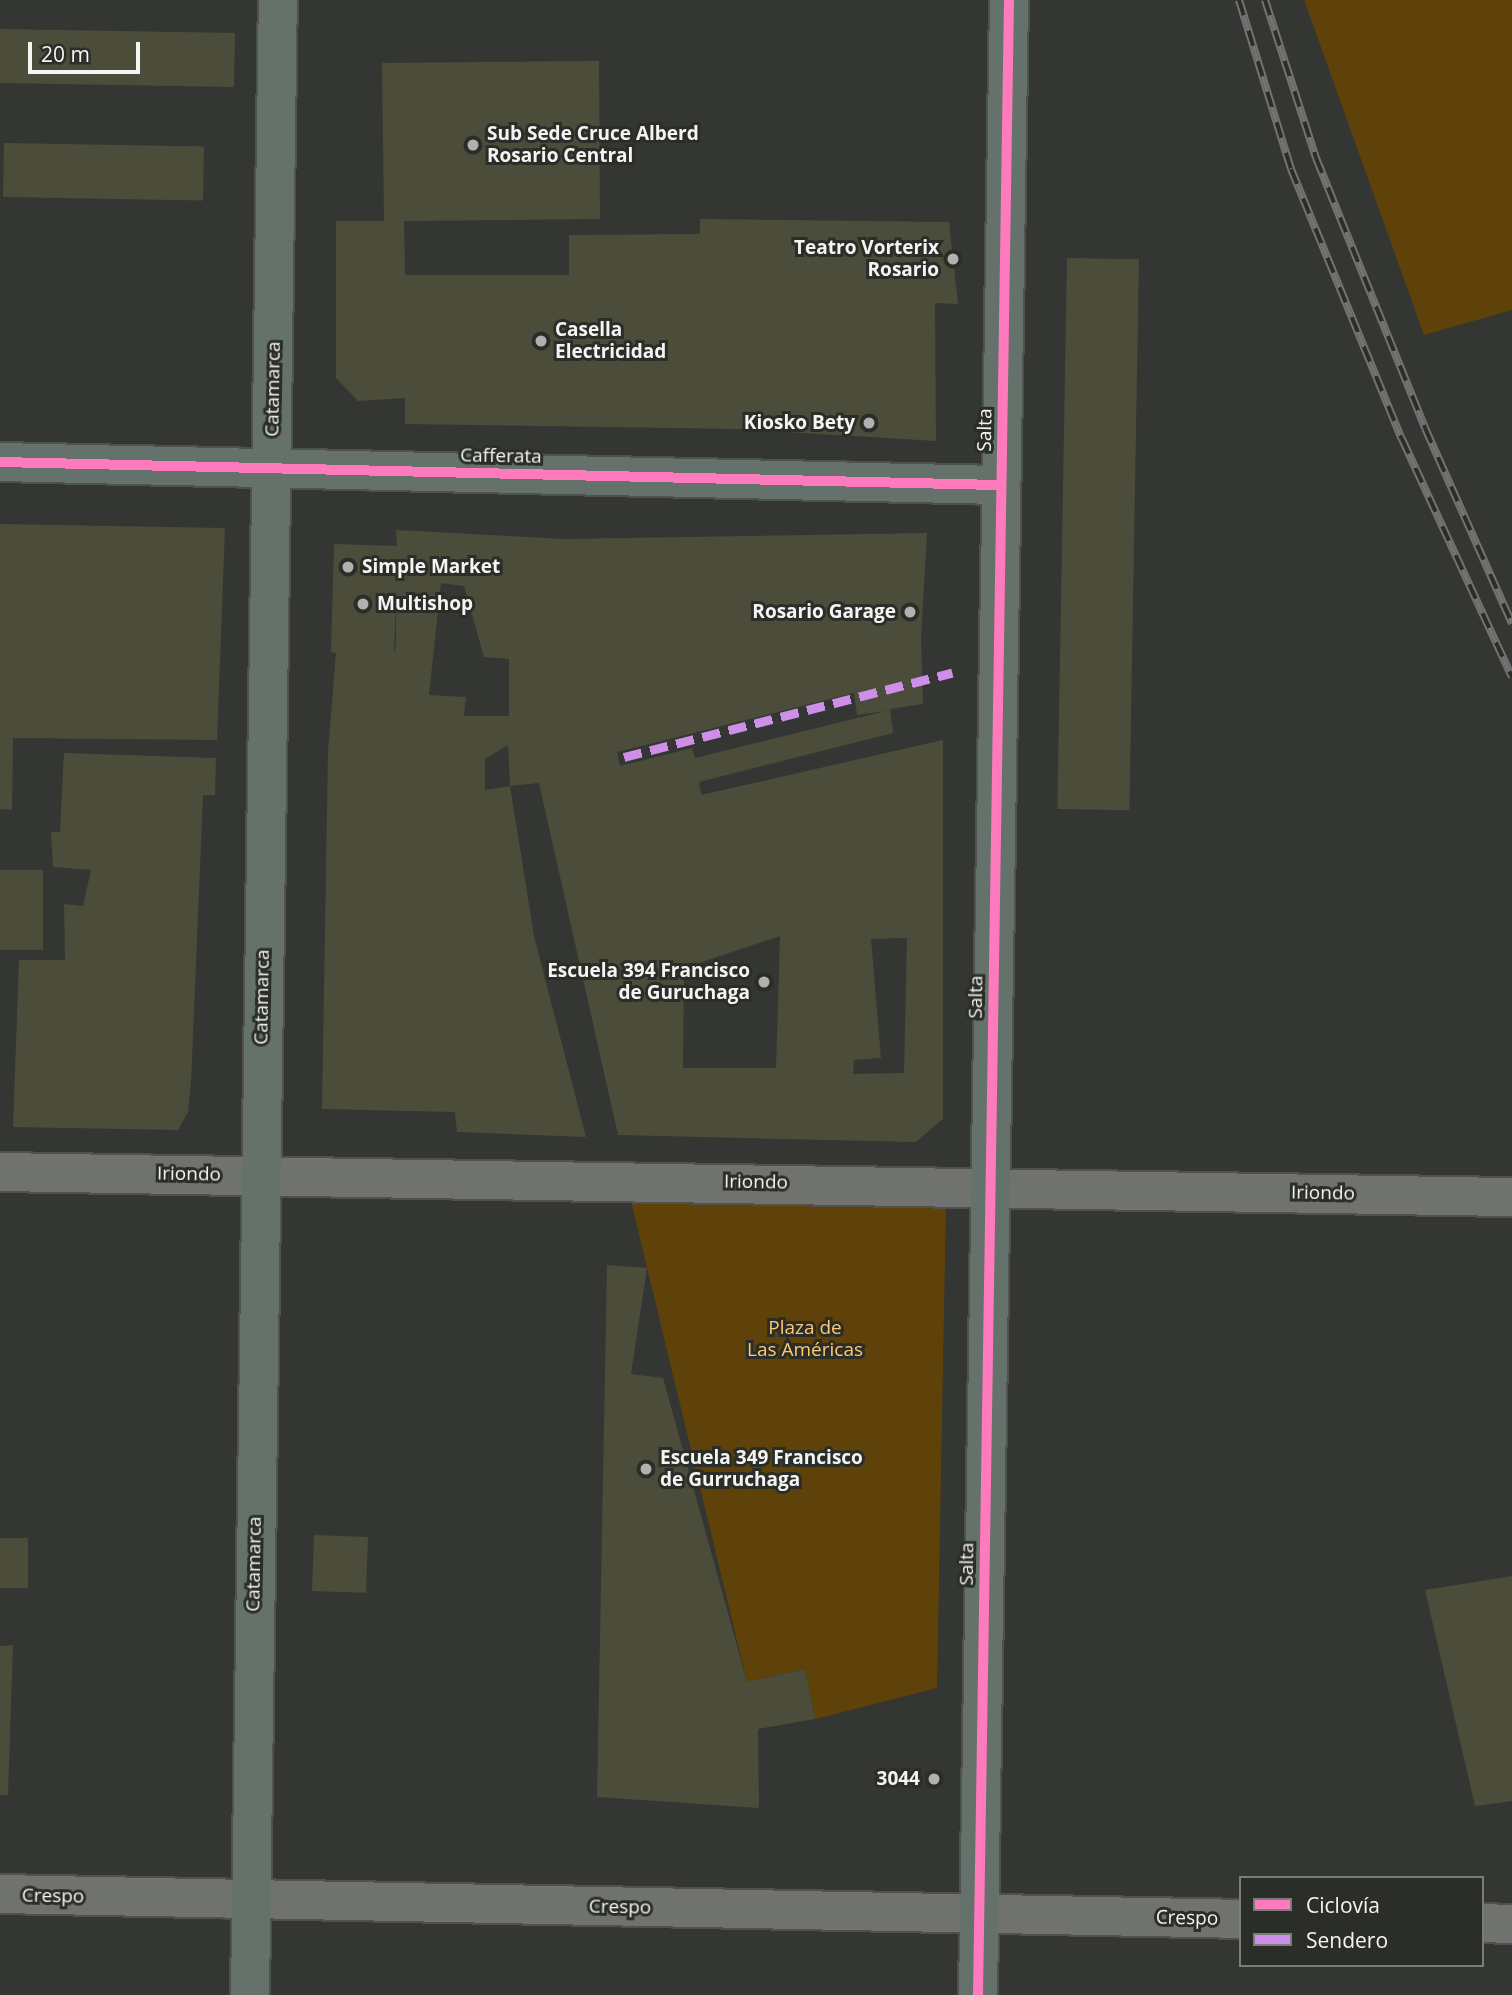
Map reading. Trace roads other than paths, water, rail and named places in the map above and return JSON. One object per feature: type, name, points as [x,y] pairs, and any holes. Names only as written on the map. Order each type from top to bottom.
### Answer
[{"type":"main road","name":"Catamarca","points":[[250,1995],[259,1175],[278,0]]},
{"type":"main road","name":"Salta","points":[[978,1995],[1009,0]]},
{"type":"main road","name":"Cafferata","points":[[0,462],[1001,485]]},
{"type":"street","name":"Iriondo","points":[[0,1172],[990,1185],[1512,1197]]},
{"type":"street","name":"Crespo","points":[[0,1895],[1239,1919]]},
{"type":"street","points":[[1484,1923],[1512,1924]]},
{"type":"railway","points":[[1239,0],[1291,169],[1402,439],[1512,677]]},
{"type":"railway","points":[[1265,0],[1316,158],[1425,428],[1512,623]]},
{"type":"place","name":"Sub Sede Cruce Alberd Rosario Central","points":[[473,145]]},
{"type":"place","name":"Teatro Vorterix Rosario","points":[[953,259]]},
{"type":"place","name":"Casella Electricidad","points":[[541,341]]},
{"type":"place","name":"Kiosko Bety","points":[[869,423]]},
{"type":"place","name":"Simple Market","points":[[348,567]]},
{"type":"place","name":"Multishop","points":[[363,604]]},
{"type":"place","name":"Rosario Garage","points":[[910,612]]},
{"type":"place","name":"Escuela 394 Francisco de Guruchaga","points":[[764,982]]},
{"type":"place","name":"Escuela 349 Francisco de Gurruchaga","points":[[646,1469]]},
{"type":"place","name":"3044","points":[[934,1779]]},
{"type":"park label","name":"Plaza de Las Américas","points":[[805,1339]]}]
